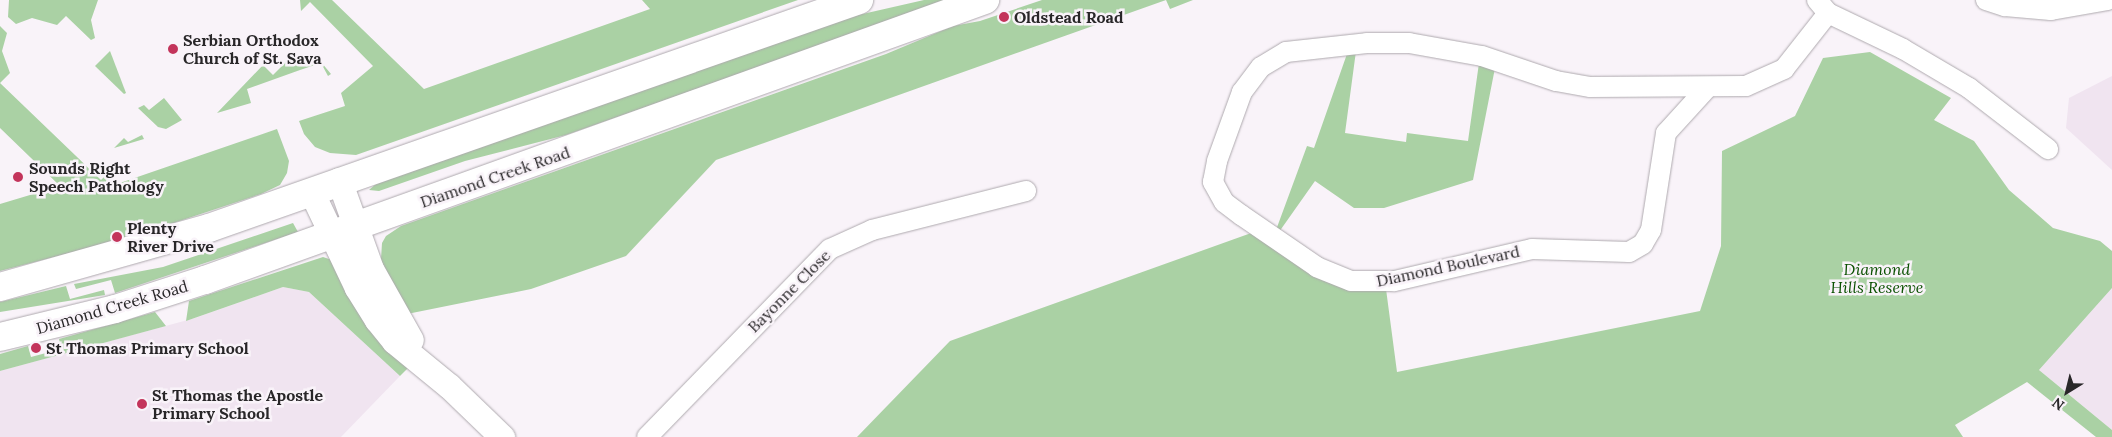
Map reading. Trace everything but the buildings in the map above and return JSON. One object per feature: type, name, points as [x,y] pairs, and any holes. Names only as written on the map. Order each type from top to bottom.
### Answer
[{"type":"main road","points":[[0,287],[162,243],[858,0]]},
{"type":"main road","name":"Diamond Creek Road","points":[[0,337],[115,309],[331,236],[985,0]]},
{"type":"street","points":[[1986,0],[2005,6],[2051,10],[2108,0]]},
{"type":"street","points":[[1823,6],[1903,49],[1962,84],[2048,149]]},
{"type":"street","name":"Diamond Boulevard","points":[[1707,88],[1666,133],[1651,230],[1643,244],[1629,252],[1532,249],[1394,280],[1351,281],[1317,267],[1241,215],[1224,202],[1213,182],[1217,161],[1242,92],[1267,62],[1299,49],[1367,43],[1409,43],[1482,56],[1556,81],[1590,87],[1707,88],[1746,86],[1776,74],[1799,54],[1823,6]]},
{"type":"street","points":[[339,180],[389,306],[413,344],[449,386]]},
{"type":"street","points":[[311,191],[331,236],[376,320],[394,341],[449,386],[502,437]]},
{"type":"street","name":"Bayonne Close","points":[[647,437],[830,249],[872,230],[1026,191]]},
{"type":"shaded area","points":[[2112,76],[2112,170],[2066,128],[2069,98]]},
{"type":"shaded area","name":"St Thomas the Apostle Primary School","points":[[283,287],[309,292],[400,376],[341,437],[0,437],[0,371],[195,318]]},
{"type":"shaded area","points":[[2112,288],[2112,430],[2039,370]]},
{"type":"green space","points":[[9,0],[98,0],[91,20],[95,38],[91,40],[66,16],[57,25],[32,18],[16,24],[8,17]]},
{"type":"green space","points":[[300,0],[332,0],[424,89],[650,9],[642,0],[798,0],[356,155],[330,153],[315,147],[304,134],[299,121],[345,106],[341,93],[373,66],[310,2],[301,11]]},
{"type":"green space","points":[[924,0],[951,0],[566,135],[465,161],[379,191],[369,190],[377,183],[845,18]]},
{"type":"green space","points":[[1042,0],[1166,0],[716,160],[626,256],[531,289],[407,314],[386,273],[381,259],[382,243],[386,236],[401,226],[886,54],[953,26],[980,21]]},
{"type":"green space","points":[[1166,0],[1193,0],[1170,9]]},
{"type":"green space","points":[[0,26],[7,33],[2,51],[10,73],[0,83]]},
{"type":"green space","points":[[110,51],[126,93],[124,94],[95,66]]},
{"type":"green space","points":[[1348,51],[1356,51],[1345,133],[1406,142],[1407,133],[1468,141],[1479,63],[1495,68],[1473,180],[1384,208],[1354,208],[1315,181],[1279,232],[1276,230],[1307,146],[1314,148]]},
{"type":"green space","name":"Diamond Hills Reserve","points":[[1870,52],[1951,98],[1934,120],[1974,141],[2009,190],[2053,228],[2100,241],[2112,251],[2112,288],[2039,370],[2112,430],[2112,437],[2096,437],[2027,382],[1955,425],[1963,437],[857,437],[950,341],[1254,232],[1386,289],[1397,372],[1700,311],[1721,246],[1722,151],[1795,116],[1823,58]]},
{"type":"green space","points":[[294,54],[305,65],[316,56],[331,74],[328,76],[321,63],[300,70],[247,89],[251,103],[217,113],[263,65],[273,75]]},
{"type":"green space","points":[[0,83],[101,180],[112,169],[117,184],[277,129],[289,161],[287,173],[280,185],[261,194],[128,238],[0,271],[0,204],[60,186],[0,128]]},
{"type":"green space","points":[[164,98],[182,120],[166,129],[158,127],[138,108],[144,105],[149,110]]},
{"type":"green space","points":[[142,135],[144,139],[114,148],[124,138],[128,142]]},
{"type":"green space","points":[[293,223],[298,232],[115,293],[111,280],[76,289],[74,284],[163,267]]},
{"type":"green space","points":[[323,257],[332,260],[408,368],[400,376],[309,292],[283,287],[186,321],[189,301]]},
{"type":"green space","points":[[66,286],[70,299],[104,290],[105,295],[0,312],[0,302]]},
{"type":"green space","points":[[155,312],[166,326],[0,371],[0,354],[28,346],[31,357],[61,349],[59,339]]},
{"type":"place","name":"Oldstead Road","points":[[1004,17]]},
{"type":"place","name":"Serbian Orthodox Church of St. Sava","points":[[173,49]]},
{"type":"place","name":"Sounds Right Speech Pathology","points":[[18,177]]},
{"type":"place","name":"Plenty River Drive","points":[[117,237]]},
{"type":"place","name":"St Thomas Primary School","points":[[36,348]]},
{"type":"place","name":"St Thomas the Apostle Primary School","points":[[142,404]]}]
